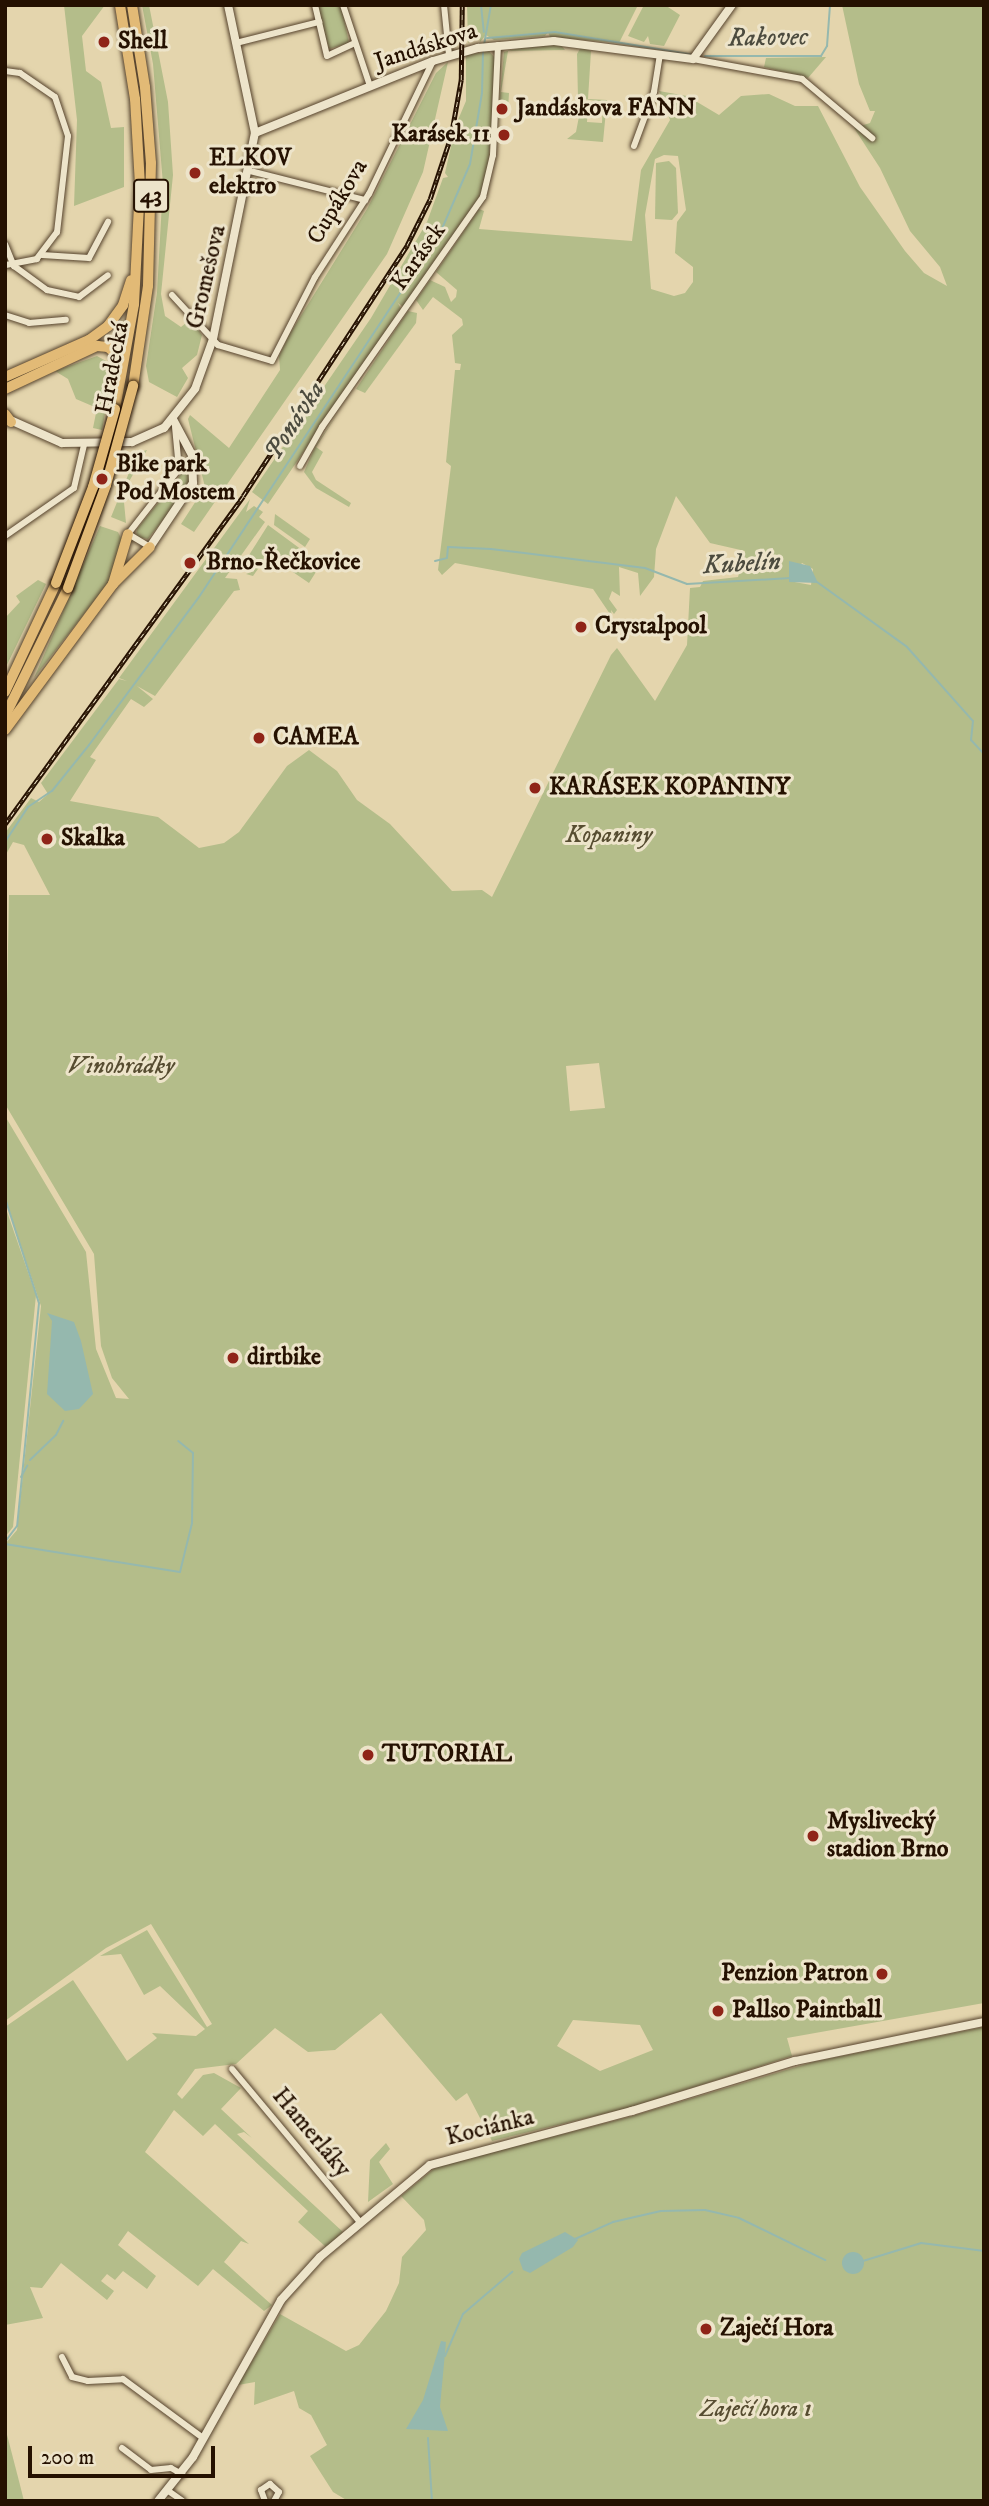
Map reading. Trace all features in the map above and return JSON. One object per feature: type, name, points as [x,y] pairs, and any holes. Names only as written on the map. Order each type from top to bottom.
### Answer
[{"type":"highway","name":"Hradecká","points":[[5,692],[56,583],[93,488],[124,384],[139,247],[139,136],[120,5]]},
{"type":"highway","name":"Hradecká","points":[[5,716],[68,588],[104,493],[124,384],[148,286],[151,163],[132,5]]},
{"type":"highway","points":[[5,377],[89,340],[107,326],[128,295],[139,247]]},
{"type":"highway","points":[[5,389],[102,346],[119,360],[124,384]]},
{"type":"highway","points":[[113,584],[128,534]]},
{"type":"highway","points":[[5,730],[113,584],[150,547]]},
{"type":"street","name":"Gromešova","points":[[173,420],[195,389],[213,339],[250,171],[255,133],[228,5]]},
{"type":"street","points":[[315,5],[327,55],[353,44]]},
{"type":"street","points":[[343,5],[353,44],[370,86]]},
{"type":"street","points":[[444,5],[449,55]]},
{"type":"street","points":[[692,59],[732,5]]},
{"type":"street","points":[[236,43],[319,22]]},
{"type":"street","name":"Jandáskova","points":[[255,133],[449,55],[489,46],[554,41],[660,54],[802,79],[872,138]]},
{"type":"street","name":"Karásek","points":[[300,466],[316,436],[483,197],[493,155],[498,45]]},
{"type":"street","points":[[634,146],[654,92],[660,54]]},
{"type":"street","name":"Cupákova","points":[[213,339],[223,347],[272,361],[315,277],[365,200],[433,61]]},
{"type":"street","points":[[5,71],[29,77],[55,97],[68,136],[63,200],[57,232],[42,255]]},
{"type":"street","points":[[250,171],[365,200]]},
{"type":"street","points":[[5,265],[14,265],[42,255],[89,258],[108,222]]},
{"type":"street","points":[[5,244],[14,265],[42,288],[73,297],[86,295],[108,275]]},
{"type":"street","points":[[172,295],[213,339]]},
{"type":"street","points":[[5,315],[29,323],[66,320]]},
{"type":"street","points":[[7,418],[53,440],[85,445],[142,440],[173,420]]},
{"type":"street","points":[[173,420],[192,455],[193,483],[150,547],[128,534],[179,469],[173,420]]},
{"type":"street","points":[[5,536],[74,488],[85,445]]},
{"type":"street","name":"Kociánka","points":[[158,2501],[182,2474],[270,2314],[320,2258],[360,2222],[442,2160],[632,2111],[795,2061],[984,2022]]},
{"type":"street","name":"Hamerláky","points":[[232,2068],[360,2222]]},
{"type":"street","points":[[62,2357],[72,2376],[89,2381],[123,2379],[203,2438]]},
{"type":"street","points":[[122,2448],[151,2470],[171,2468],[182,2474]]},
{"type":"street","points":[[265,2501],[261,2493],[267,2484],[276,2487],[277,2500]]},
{"type":"street","points":[[167,2490],[183,2501]]},
{"type":"green space","points":[[64,5],[105,5],[82,36],[86,71],[101,82],[111,128],[124,127],[124,187],[74,206],[77,120]]},
{"type":"green space","points":[[142,5],[149,5],[168,102],[173,175],[161,294],[165,316],[181,327],[191,319],[202,335],[197,355],[182,368],[188,378],[177,397],[149,382],[146,366],[157,293],[163,184],[153,64]]},
{"type":"green space","points":[[317,5],[341,5],[349,43],[329,49]]},
{"type":"green space","points":[[467,5],[638,5],[619,43],[550,37],[548,32],[545,36],[494,40],[486,35],[480,42],[478,33],[468,43]]},
{"type":"green space","points":[[644,5],[665,5],[680,15],[664,46],[650,44],[648,36],[644,42],[628,36]]},
{"type":"green space","points":[[842,5],[984,5],[984,2003],[787,2038],[792,2056],[628,2108],[492,2141],[467,2093],[456,2101],[381,2013],[335,2050],[308,2052],[275,2028],[236,2064],[195,2069],[177,2094],[182,2099],[203,2075],[214,2073],[241,2088],[221,2109],[252,2138],[244,2132],[237,2134],[343,2232],[326,2247],[298,2222],[308,2211],[215,2124],[203,2136],[174,2110],[145,2152],[249,2244],[241,2241],[224,2262],[272,2305],[264,2311],[213,2269],[198,2286],[128,2231],[118,2245],[156,2276],[147,2289],[123,2271],[115,2280],[107,2274],[101,2281],[114,2291],[107,2300],[61,2263],[42,2288],[30,2287],[43,2318],[5,2325],[5,2027],[73,1980],[127,2061],[157,2038],[152,2033],[196,2036],[205,2029],[160,1986],[144,1995],[121,1954],[100,1956],[147,1930],[207,2027],[212,2024],[151,1924],[106,1948],[5,2021],[5,1544],[17,1530],[41,1306],[5,1199],[5,1116],[86,1252],[96,1349],[116,1398],[129,1399],[112,1378],[101,1346],[94,1254],[5,1104],[9,895],[50,895],[24,845],[13,842],[5,856],[5,833],[31,798],[39,802],[48,794],[41,783],[119,679],[127,681],[119,678],[250,499],[246,512],[254,506],[263,512],[259,517],[265,522],[225,578],[237,579],[240,590],[234,591],[155,696],[137,686],[153,699],[144,707],[131,699],[90,757],[96,760],[70,801],[158,817],[199,848],[224,843],[239,832],[287,766],[309,750],[337,771],[357,800],[390,824],[452,891],[482,890],[492,897],[611,655],[617,648],[655,701],[687,645],[690,588],[700,587],[703,581],[738,577],[745,551],[710,543],[676,496],[656,549],[654,577],[640,596],[638,573],[619,567],[620,596],[612,591],[609,599],[617,610],[614,614],[611,610],[612,617],[593,589],[455,563],[442,575],[438,570],[451,466],[446,462],[455,370],[460,370],[461,364],[455,363],[452,335],[463,325],[462,319],[433,297],[423,310],[416,300],[430,280],[445,287],[451,302],[456,297],[457,290],[436,272],[479,209],[484,211],[479,229],[632,241],[641,170],[670,120],[659,91],[687,96],[719,115],[741,96],[769,94],[795,106],[818,106],[860,187],[905,251],[924,273],[947,286],[940,267],[910,231],[880,168],[854,128],[870,123],[875,111],[870,111],[859,84]],"holes":[[[664,155],[678,156],[686,210],[677,222],[675,253],[693,267],[693,282],[685,293],[674,296],[651,289],[645,215],[655,159]],[[802,563],[813,569],[811,585],[789,581]],[[599,1063],[605,1108],[570,1111],[566,1066]],[[573,2020],[640,2025],[653,2050],[600,2071],[557,2046]]]},
{"type":"green space","points":[[561,45],[565,50],[508,51],[501,92],[509,93],[508,110],[499,118],[504,108],[499,106],[504,52],[526,46]]},
{"type":"green space","points":[[581,47],[591,51],[588,99],[607,100],[603,142],[567,139],[576,132],[581,106],[588,107],[587,122],[602,123],[603,102],[578,98],[577,54]]},
{"type":"green space","points":[[489,51],[495,58],[496,72],[488,170],[479,197],[403,307],[398,303],[401,309],[268,504],[252,492],[371,318],[427,222],[443,178],[448,177],[445,173],[454,133],[459,132],[455,127],[466,101],[466,55]]},
{"type":"green space","points":[[826,57],[808,78],[764,67],[766,58]]},
{"type":"green space","points":[[448,62],[423,172],[387,254],[194,532],[181,524],[205,487],[188,419],[190,415],[229,448],[280,370],[279,356],[289,335],[367,209],[436,73]]},
{"type":"green space","points":[[669,161],[676,168],[678,213],[672,220],[655,219],[656,163]]},
{"type":"green space","points":[[408,311],[417,313],[416,323],[365,393],[356,389]]},
{"type":"green space","points":[[97,356],[106,361],[112,375],[102,430],[93,428],[97,408],[76,399],[68,379],[55,371]]},
{"type":"green space","points":[[339,412],[316,447],[323,452],[312,472],[316,480],[351,503],[349,507],[316,488],[304,472],[315,447]]},
{"type":"green space","points":[[147,450],[123,492],[126,523],[111,517],[137,453]]},
{"type":"green space","points":[[185,463],[189,463],[189,481],[181,497],[148,539],[136,537],[137,529],[182,473]]},
{"type":"green space","points":[[275,514],[310,539],[305,547],[274,525]]},
{"type":"green space","points":[[268,525],[321,564],[309,583],[268,555],[253,576],[246,574],[254,571],[249,565],[239,571]]},
{"type":"green space","points":[[100,526],[118,532],[123,542],[112,578],[34,678]]},
{"type":"green space","points":[[38,580],[46,584],[5,669],[5,618],[20,602],[16,596]]},
{"type":"green space","points":[[5,1206],[36,1295],[13,1527],[5,1537]]},
{"type":"green space","name":"Zaječí hora 1","points":[[984,2027],[984,2501],[348,2501],[333,2492],[310,2456],[327,2445],[311,2415],[299,2408],[294,2391],[254,2405],[255,2382],[238,2385],[280,2314],[346,2351],[359,2345],[386,2311],[399,2283],[402,2257],[426,2230],[424,2220],[401,2196],[436,2167],[629,2117],[813,2062]]},
{"type":"green space","points":[[386,2143],[390,2149],[379,2162],[393,2184],[368,2202],[370,2160]]},
{"type":"green space","points":[[5,2427],[20,2485],[24,2501],[5,2501]]},
{"type":"water","points":[[789,561],[810,566],[818,583],[789,582]]},
{"type":"water","points":[[47,1313],[74,1322],[81,1341],[93,1394],[79,1409],[65,1411],[47,1394],[52,1321]]},
{"type":"water","points":[[565,2232],[578,2240],[573,2247],[530,2273],[523,2270],[519,2259],[522,2253]]},
{"type":"water","points":[[853,2252],[861,2255],[864,2263],[861,2271],[853,2274],[845,2271],[842,2263],[845,2255]]},
{"type":"water","points":[[441,2341],[446,2342],[440,2407],[448,2431],[406,2429],[423,2400]]},
{"type":"waterway","points":[[481,5],[484,32]]},
{"type":"waterway","name":"Ponávka","points":[[484,45],[491,5]]},
{"type":"waterway","name":"Rakovec","points":[[705,56],[821,56],[827,46],[830,5]]},
{"type":"waterway","name":"Rakovec","points":[[487,38],[555,32],[690,54]]},
{"type":"waterway","name":"Ponávka","points":[[5,842],[28,807],[52,791],[89,745],[199,597],[441,231],[470,164],[482,93],[483,51]]},
{"type":"waterway","name":"Kubelín","points":[[435,561],[447,558],[448,547],[491,549],[645,568],[687,584],[791,578]]},
{"type":"waterway","name":"Kubelín","points":[[817,582],[907,647],[973,721],[971,740],[984,754]]},
{"type":"waterway","points":[[5,1198],[39,1303],[17,1526],[5,1542]]},
{"type":"waterway","points":[[30,1460],[56,1435],[63,1421]]},
{"type":"waterway","points":[[5,1544],[180,1572],[192,1523],[193,1453],[178,1441]]},
{"type":"waterway","points":[[21,1477],[27,1466]]},
{"type":"waterway","points":[[575,2239],[613,2222],[661,2211],[705,2210],[739,2218],[825,2260]]},
{"type":"waterway","points":[[863,2261],[921,2243],[984,2251]]},
{"type":"waterway","points":[[445,2356],[463,2314],[512,2272]]},
{"type":"waterway","points":[[428,2438],[432,2501]]},
{"type":"railway","points":[[5,824],[243,496],[407,245],[430,199],[451,136],[461,80],[462,5]]},
{"type":"place","name":"Shell","points":[[104,42]]},
{"type":"place","name":"Jandáskova FANN","points":[[502,109]]},
{"type":"place","name":"Karásek 11","points":[[504,135]]},
{"type":"place","name":"ELKOV elektro","points":[[195,173]]},
{"type":"place","name":"Bike park Pod Mostem","points":[[102,479]]},
{"type":"place","name":"Brno-Řečkovice","points":[[190,563]]},
{"type":"place","name":"Crystalpool","points":[[581,627]]},
{"type":"place","name":"CAMEA","points":[[259,738]]},
{"type":"place","name":"KARÁSEK KOPANINY","points":[[535,788]]},
{"type":"place","name":"Skalka","points":[[47,839]]},
{"type":"place","name":"dirtbike","points":[[233,1358]]},
{"type":"place","name":"TUTORIAL","points":[[368,1755]]},
{"type":"place","name":"Myslivecký stadion Brno","points":[[813,1836]]},
{"type":"place","name":"Penzion Patron","points":[[882,1974]]},
{"type":"place","name":"Pallso Paintball","points":[[718,2011]]},
{"type":"place","name":"Zaječí Hora","points":[[706,2329]]},
{"type":"park label","name":"Kopaniny","points":[[609,836]]},
{"type":"park label","name":"Vinohrádky","points":[[121,1067]]}]
